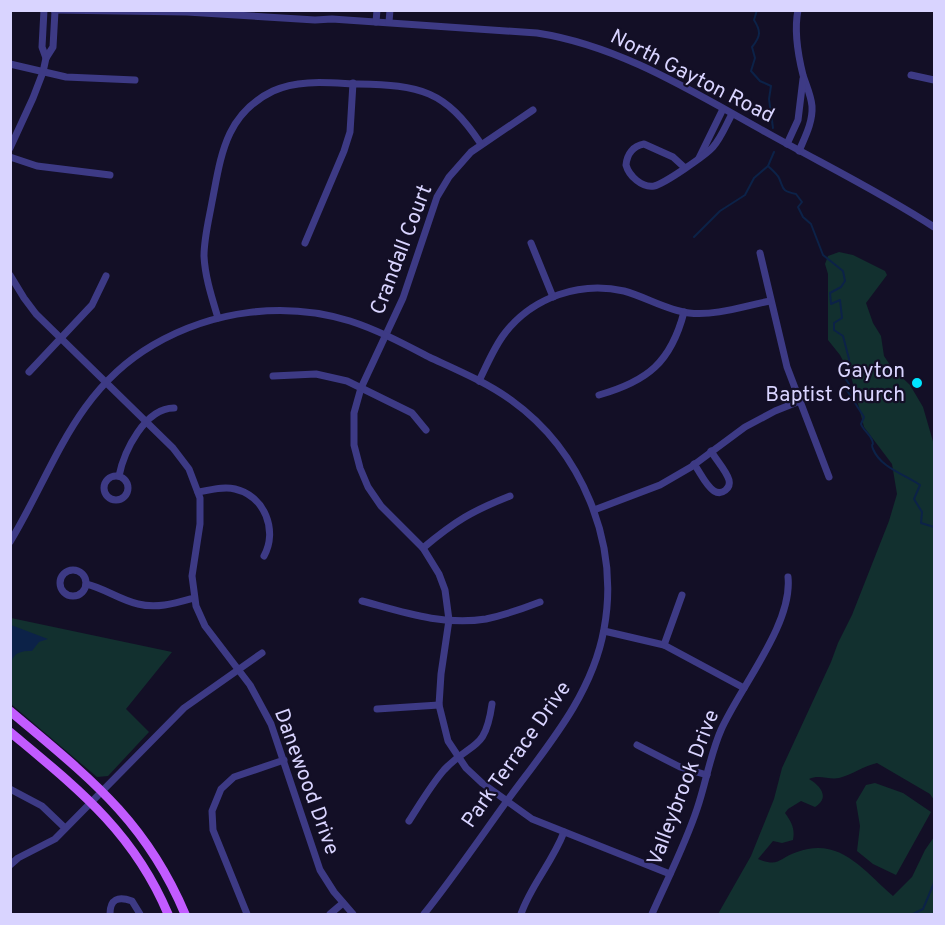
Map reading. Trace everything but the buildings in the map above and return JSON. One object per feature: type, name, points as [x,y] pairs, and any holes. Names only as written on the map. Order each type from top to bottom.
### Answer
[{"type":"main road","points":[[10,711],[102,790],[131,821],[153,852],[185,915]]},
{"type":"main road","points":[[10,732],[92,801],[116,827],[142,862],[168,915]]},
{"type":"street","points":[[44,10],[42,47],[46,58]]},
{"type":"street","points":[[10,148],[43,72],[46,58],[53,47],[55,10]]},
{"type":"street","name":"North Gayton Road","points":[[55,10],[187,11],[292,19],[390,22],[537,33],[567,38],[623,57],[788,144],[934,227]]},
{"type":"street","points":[[376,22],[377,10]]},
{"type":"street","points":[[390,10],[390,22]]},
{"type":"street","points":[[798,10],[796,27],[803,76],[812,105],[807,132],[799,151]]},
{"type":"street","points":[[10,64],[66,77],[135,80]]},
{"type":"street","points":[[911,75],[934,80]]},
{"type":"street","points":[[788,144],[798,120],[803,76]]},
{"type":"street","points":[[218,318],[205,268],[205,248],[221,155],[232,128],[250,106],[275,90],[299,83],[407,86],[430,94],[459,114],[481,144]]},
{"type":"street","points":[[305,243],[347,141],[352,114],[353,84]]},
{"type":"street","points":[[699,158],[723,109]]},
{"type":"street","name":"Crandall Court","points":[[533,110],[481,144],[459,165],[437,197],[412,275],[361,388],[353,424],[354,445],[368,487],[381,506],[423,548],[432,560],[442,582],[448,601],[449,620],[439,705],[448,741],[458,757],[470,773],[532,819],[670,874]]},
{"type":"street","points":[[685,168],[653,146],[644,144],[636,146],[631,151],[626,165],[629,175],[652,186],[666,181],[685,168],[699,158],[715,145],[732,114]]},
{"type":"street","points":[[10,157],[37,166],[110,175]]},
{"type":"street","points":[[531,243],[553,297]]},
{"type":"street","points":[[760,254],[783,356],[829,477]]},
{"type":"street","name":"Danewood Drive","points":[[11,275],[30,306],[184,461],[198,492],[201,513],[192,576],[194,598],[205,627],[255,694],[271,724],[315,858],[326,881],[353,915]]},
{"type":"street","points":[[29,372],[92,305],[106,276]]},
{"type":"street","points":[[479,381],[508,330],[524,314],[553,297],[579,289],[615,290],[684,312],[716,313],[770,301]]},
{"type":"street","name":"Park Terrace Drive","points":[[10,542],[74,422],[106,382],[127,363],[154,345],[176,333],[218,318],[260,311],[305,312],[351,321],[386,335],[479,381],[513,401],[543,428],[573,467],[594,510],[603,543],[608,578],[604,632],[593,669],[576,704],[424,915]]},
{"type":"street","points":[[599,395],[630,385],[657,366],[674,344],[684,312]]},
{"type":"street","points":[[273,376],[316,374],[347,381],[412,413],[426,430]]},
{"type":"street","points":[[594,510],[660,485],[758,419],[800,402]]},
{"type":"street","points":[[119,476],[128,447],[147,423],[160,411],[174,408]]},
{"type":"street","points":[[694,464],[713,491],[719,493],[725,491],[729,486],[729,480],[711,451]]},
{"type":"street","points":[[198,492],[220,488],[234,489],[248,494],[257,501],[268,522],[270,542],[264,556]]},
{"type":"street","points":[[423,548],[457,520],[479,508],[510,496]]},
{"type":"street","name":"Valleybrook Drive","points":[[652,915],[696,813],[721,730],[765,650],[787,601],[790,590],[788,577]]},
{"type":"street","points":[[86,584],[147,606],[165,605],[194,598]]},
{"type":"street","points":[[664,645],[682,595]]},
{"type":"street","points":[[362,601],[412,615],[449,620],[491,618],[540,602]]},
{"type":"street","points":[[604,632],[641,638],[664,645],[696,660],[744,688]]},
{"type":"street","points":[[10,866],[18,858],[55,839],[184,708],[262,653]]},
{"type":"street","points":[[409,821],[438,778],[458,757],[484,737],[492,704]]},
{"type":"street","points":[[377,709],[439,705]]},
{"type":"street","points":[[637,745],[680,767],[707,775]]},
{"type":"street","points":[[247,915],[213,830],[212,811],[221,789],[234,777],[284,760]]},
{"type":"street","points":[[10,789],[42,806],[65,828]]},
{"type":"street","points":[[521,915],[530,892],[549,865],[564,832]]},
{"type":"street","points":[[110,915],[110,907],[116,898],[132,901],[140,915]]},
{"type":"street","points":[[330,915],[343,903]]},
{"type":"green space","points":[[839,252],[853,255],[885,271],[887,275],[866,303],[873,323],[881,336],[884,356],[892,368],[910,385],[923,407],[934,445],[934,800],[930,794],[877,763],[839,778],[809,779],[822,792],[820,804],[815,807],[801,801],[788,809],[785,813],[792,826],[793,840],[782,843],[773,841],[758,859],[771,863],[812,848],[839,852],[861,867],[893,896],[912,877],[934,837],[934,914],[718,914],[751,856],[774,799],[782,768],[852,615],[889,521],[897,494],[892,464],[864,427],[851,376],[840,355],[828,340],[828,274],[825,264],[828,256]]},
{"type":"green space","points":[[11,618],[172,652],[126,709],[149,732],[108,776],[97,777],[11,704]]},
{"type":"green space","points":[[875,783],[903,793],[931,812],[896,875],[873,864],[857,851],[860,826],[856,802],[866,785]]},
{"type":"water","points":[[11,625],[48,639],[39,642],[32,651],[16,654],[11,663]]},
{"type":"waterway","points":[[757,10],[754,20],[759,34],[752,47],[755,58],[751,71],[760,81],[771,86],[769,99],[773,128]]},
{"type":"waterway","points":[[694,237],[720,211],[745,195],[754,178],[768,166],[774,152]]},
{"type":"waterway","points":[[768,166],[778,176],[784,189],[796,194],[802,202],[798,207],[803,217],[811,224],[823,255],[843,271],[845,281],[841,287],[830,293],[831,304],[840,300],[842,318],[834,323],[834,330],[843,336],[849,359],[849,369],[843,375],[849,384],[846,389],[864,417],[861,424],[872,440],[872,447],[877,456],[887,466],[920,485],[914,499],[922,512],[921,523],[934,527]]},
{"type":"waterway","points":[[913,914],[923,909],[934,883]]},
{"type":"place","name":"Gayton Baptist Church","points":[[917,383]]}]
